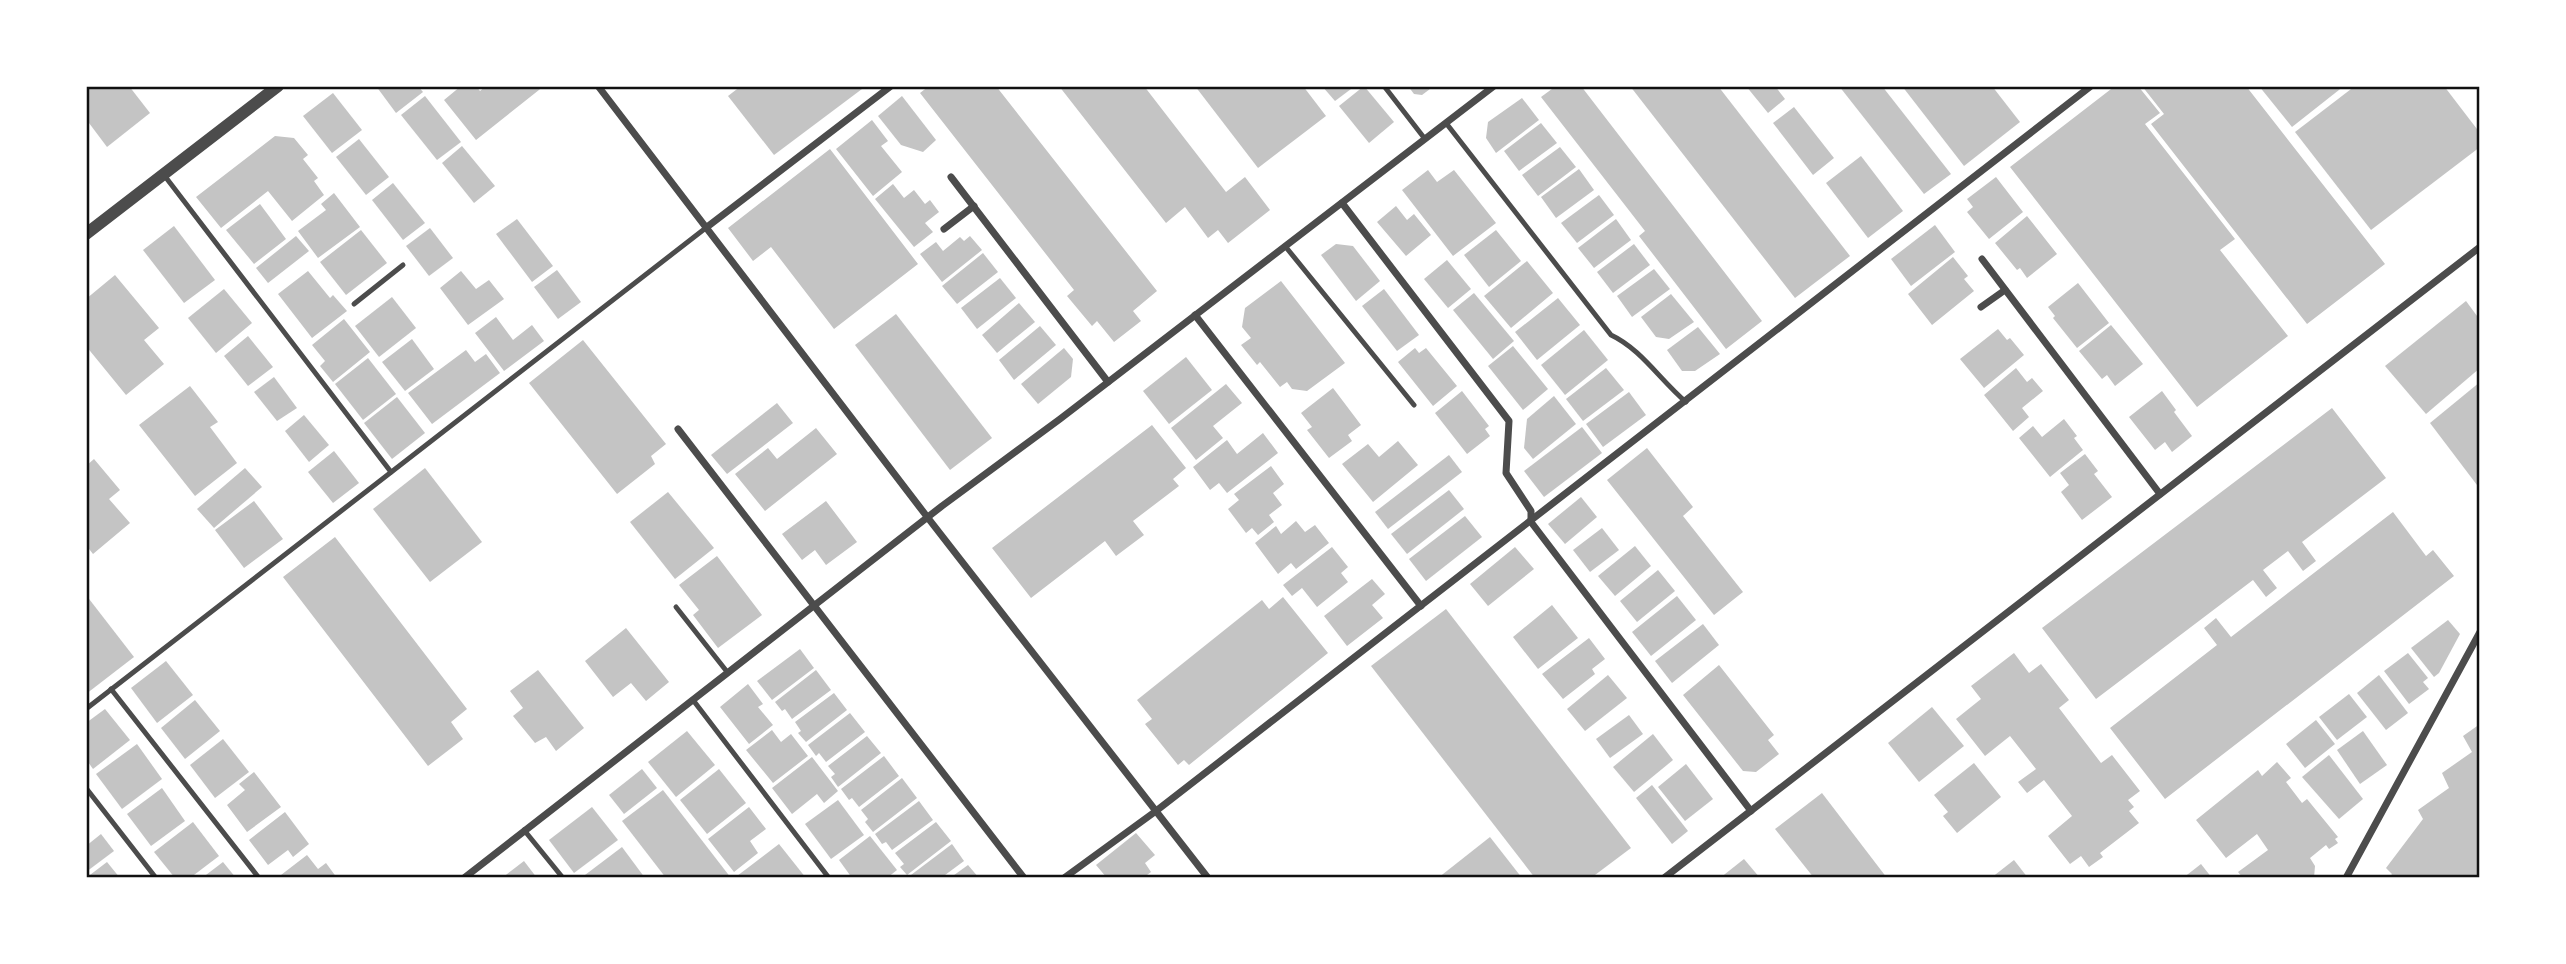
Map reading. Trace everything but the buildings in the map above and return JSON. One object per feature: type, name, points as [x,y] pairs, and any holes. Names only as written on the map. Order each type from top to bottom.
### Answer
[{"type":"street","points":[[86,234],[278,86]]},
{"type":"street","points":[[598,86],[928,518],[1208,878]]},
{"type":"street","points":[[707,227],[891,86]]},
{"type":"street","points":[[464,878],[928,518],[1494,86]]},
{"type":"street","points":[[1064,878],[1156,811],[1421,607],[2091,86]]},
{"type":"street","points":[[951,177],[1108,382]]},
{"type":"street","points":[[1342,203],[1509,421],[1506,473],[1531,512],[1531,522],[1751,811]]},
{"type":"street","points":[[944,229],[974,206]]},
{"type":"street","points":[[1664,878],[2480,247]]},
{"type":"street","points":[[1982,259],[2160,494]]},
{"type":"street","points":[[1981,307],[2005,290]]},
{"type":"street","points":[[1195,315],[1421,607]]},
{"type":"street","points":[[678,429],[1024,878]]},
{"type":"street","points":[[2346,878],[2480,632]]},
{"type":"lane","points":[[1384,86],[1425,139]]},
{"type":"lane","points":[[1446,123],[1611,335],[1629,343],[1686,402]]},
{"type":"lane","points":[[164,175],[391,472]]},
{"type":"lane","points":[[86,709],[707,227]]},
{"type":"lane","points":[[1285,246],[1414,405]]},
{"type":"lane","points":[[354,303],[403,265]]},
{"type":"lane","points":[[676,607],[728,673]]},
{"type":"lane","points":[[111,689],[259,878]]},
{"type":"lane","points":[[693,700],[829,878]]},
{"type":"lane","points":[[86,788],[156,878]]},
{"type":"lane","points":[[524,830],[563,878]]}]
